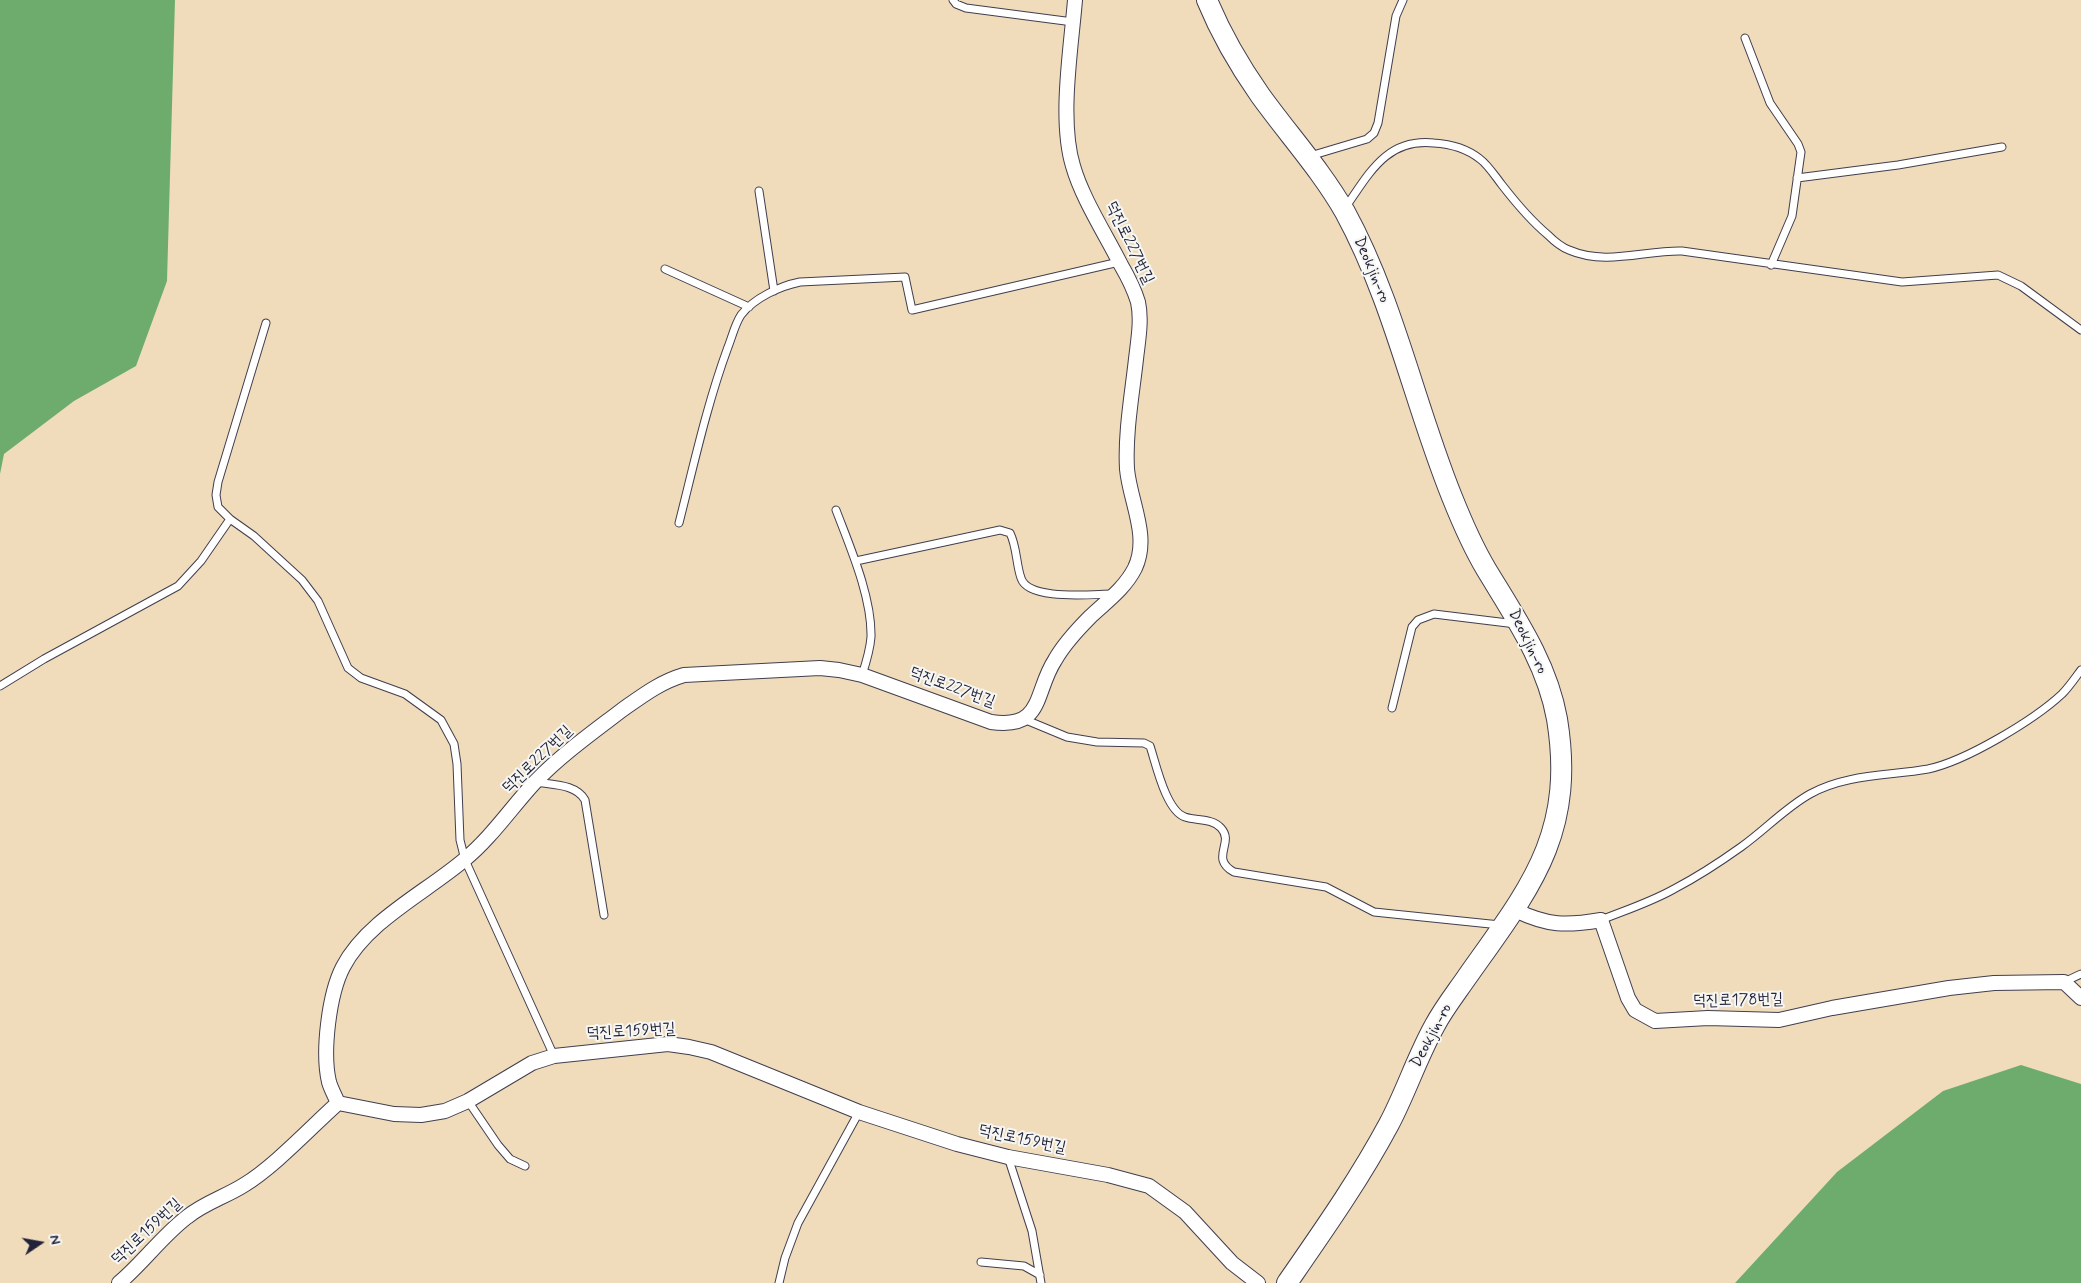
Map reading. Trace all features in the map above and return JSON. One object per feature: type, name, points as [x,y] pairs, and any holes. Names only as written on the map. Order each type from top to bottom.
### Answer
[{"type":"street","name":"덕진로227번길","points":[[338,1103],[329,1082],[327,1040],[329,1018],[337,982],[344,965],[371,932],[391,914],[465,860],[536,782],[569,750],[653,688],[668,679],[684,675],[820,668],[862,675],[992,722],[1004,724],[1018,723],[1026,720],[1040,696],[1054,660],[1076,632],[1115,594],[1134,569],[1142,547],[1127,468],[1139,316],[1133,288],[1073,168],[1068,148],[1067,108],[1076,0]]},
{"type":"street","name":"Deokjin-ro","points":[[1207,0],[1224,39],[1260,95],[1308,157],[1344,210],[1367,256],[1452,498],[1472,543],[1521,625],[1535,654],[1552,696],[1560,741],[1561,781],[1557,815],[1550,840],[1529,886],[1441,1014],[1390,1121],[1370,1156],[1343,1202],[1287,1283]]},
{"type":"street","points":[[1509,917],[1541,920],[1556,924],[1601,920]]},
{"type":"street","name":"덕진로178번길","points":[[1601,920],[1628,998],[1635,1010],[1655,1021],[1708,1018],[1779,1020],[1832,1008],[1949,988],[1994,983],[2064,982]]},
{"type":"street","points":[[2064,982],[2081,998]]},
{"type":"street","name":"덕진로159번길","points":[[119,1283],[133,1272],[186,1217],[201,1207],[245,1185],[338,1103],[394,1114],[421,1115],[445,1111],[468,1101],[525,1066],[554,1056],[668,1044],[711,1052],[859,1112],[957,1144],[1008,1157],[1108,1175],[1149,1186],[1185,1212],[1232,1263],[1258,1283]]},
{"type":"lane","points":[[953,0],[956,4],[966,8],[1074,22]]},
{"type":"lane","points":[[1308,157],[1367,139],[1374,133],[1378,123],[1396,16],[1403,0]]},
{"type":"lane","points":[[1745,38],[1770,103],[1798,144],[1801,152],[1792,216],[1771,265]]},
{"type":"lane","points":[[1344,210],[1370,172],[1392,150],[1416,143],[1444,144],[1458,147],[1481,160],[1526,215],[1555,242],[1568,250],[1585,256],[1602,257],[1682,251],[1902,282],[1998,275],[2021,286],[2081,330]]},
{"type":"lane","points":[[1798,178],[1898,165],[2002,148]]},
{"type":"lane","points":[[759,191],[774,291]]},
{"type":"lane","points":[[678,523],[718,375],[740,317],[749,307],[774,291],[787,284],[800,282],[905,277],[912,310],[1120,262]]},
{"type":"lane","points":[[665,269],[749,307]]},
{"type":"lane","points":[[266,322],[218,482],[216,495],[218,507],[230,519],[254,536],[302,580],[318,601],[348,668],[361,678],[405,694],[441,720],[454,744],[457,764],[460,840],[465,860],[554,1056]]},
{"type":"lane","points":[[836,510],[856,561],[869,618],[871,637],[862,675]]},
{"type":"lane","points":[[0,686],[44,659],[178,586],[201,561],[230,519]]},
{"type":"lane","points":[[856,561],[1000,530],[1010,533],[1014,540],[1021,581],[1028,588],[1047,594],[1115,594]]},
{"type":"lane","points":[[1392,708],[1412,627],[1418,620],[1434,614],[1521,625]]},
{"type":"lane","points":[[1601,920],[1675,889],[1742,846],[1808,795],[1824,787],[1860,777],[1930,768],[1969,753],[2040,712],[2063,693],[2081,670]]},
{"type":"lane","points":[[1026,720],[1067,737],[1097,742],[1144,743],[1150,746],[1169,802],[1176,812],[1183,817],[1212,822],[1221,828],[1226,837],[1222,859],[1226,868],[1234,872],[1326,887],[1374,912],[1509,917]]},
{"type":"lane","points":[[536,782],[575,789],[585,800],[604,915]]},
{"type":"lane","points":[[2064,982],[2081,974]]},
{"type":"lane","points":[[468,1101],[504,1152],[510,1158],[525,1166]]},
{"type":"lane","points":[[779,1283],[785,1258],[798,1223],[859,1112]]},
{"type":"lane","points":[[1008,1157],[1032,1230],[1041,1283]]},
{"type":"lane","points":[[981,1262],[1024,1266],[1040,1275]]},
{"type":"green space","points":[[0,0],[175,0],[167,281],[136,366],[74,401],[4,454],[0,474]]},
{"type":"green space","points":[[2021,1065],[2081,1084],[2081,1283],[1735,1283],[1837,1172],[1943,1091]]}]
